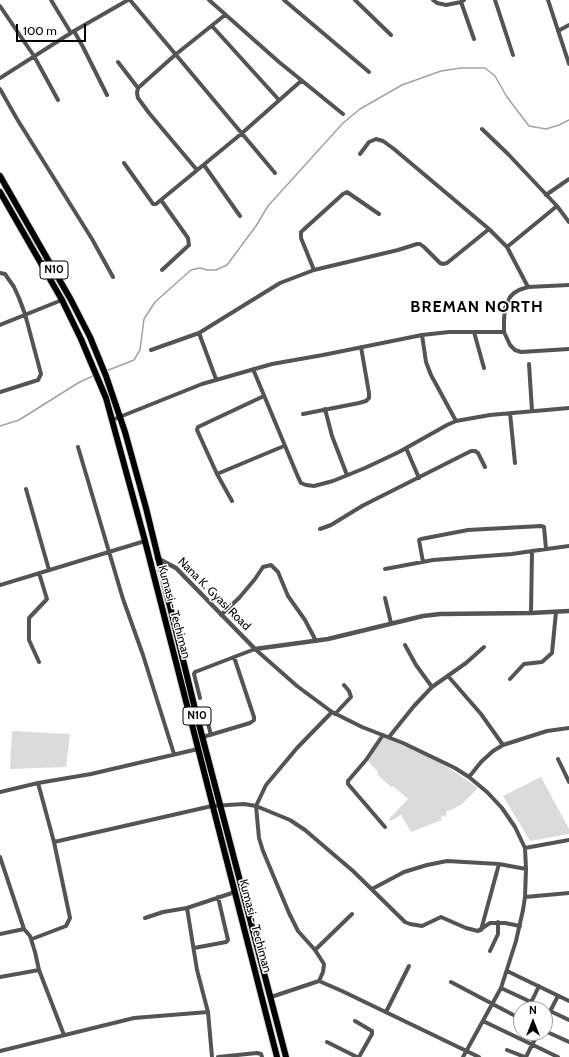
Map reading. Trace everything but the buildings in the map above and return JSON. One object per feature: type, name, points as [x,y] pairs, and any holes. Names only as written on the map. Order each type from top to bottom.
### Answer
[{"type":"highway","name":"N10","points":[[0,176],[71,300],[90,337],[106,376],[120,417],[140,486],[157,558],[286,1057]]},
{"type":"highway","name":"Kumasi - Techiman","points":[[0,192],[62,300],[94,369],[112,420],[277,1057]]},
{"type":"street","points":[[51,0],[83,47],[107,94]]},
{"type":"street","points":[[0,78],[73,32],[129,0],[275,173]]},
{"type":"street","points":[[210,0],[225,15],[343,114]]},
{"type":"street","points":[[284,0],[369,72]]},
{"type":"street","points":[[355,0],[390,35]]},
{"type":"street","points":[[433,0],[437,3],[446,5],[462,1],[474,39]]},
{"type":"street","points":[[495,0],[513,55]]},
{"type":"street","points":[[548,0],[569,64]]},
{"type":"street","points":[[0,6],[34,56],[58,100]]},
{"type":"street","points":[[138,88],[175,55],[225,15]]},
{"type":"street","points":[[212,26],[279,100]]},
{"type":"street","points":[[558,31],[569,26]]},
{"type":"street","points":[[118,62],[138,88],[138,98],[197,170]]},
{"type":"street","points":[[124,163],[153,204],[156,204],[241,134],[301,80]]},
{"type":"street","points":[[0,89],[92,239],[113,277]]},
{"type":"street","points":[[482,129],[504,149],[557,206],[569,222]]},
{"type":"street","points":[[360,154],[369,142],[373,140],[384,141],[489,228],[507,248],[528,287]]},
{"type":"street","points":[[204,165],[240,216]]},
{"type":"street","points":[[546,195],[569,179]]},
{"type":"street","points":[[314,270],[301,238],[301,232],[342,194],[347,192],[379,214]]},
{"type":"street","points":[[161,200],[188,238],[189,245],[162,270]]},
{"type":"street","points":[[507,248],[557,206]]},
{"type":"street","points":[[151,350],[198,333],[280,283],[314,270],[417,244],[424,247],[440,263],[448,263],[489,228]]},
{"type":"street","points":[[0,273],[5,274],[14,287],[25,314],[41,374],[38,380],[0,392]]},
{"type":"street","points":[[569,285],[528,287],[514,292],[505,308],[504,320],[504,332],[510,345],[515,350],[521,352],[569,349]]},
{"type":"street","points":[[0,325],[62,300]]},
{"type":"street","points":[[112,420],[216,380],[272,364],[422,335],[450,332],[504,332]]},
{"type":"street","points":[[474,332],[484,368]]},
{"type":"street","points":[[198,333],[216,380]]},
{"type":"street","points":[[422,335],[426,362],[431,375],[456,421]]},
{"type":"street","points":[[303,414],[359,403],[366,401],[369,398],[361,347]]},
{"type":"street","points":[[529,364],[532,411]]},
{"type":"street","points":[[253,369],[284,446],[301,483],[314,486],[333,481],[365,468],[456,421],[490,415],[569,408]]},
{"type":"street","points":[[232,501],[196,430],[198,427],[264,396]]},
{"type":"street","points":[[325,409],[332,436],[347,475]]},
{"type":"street","points":[[510,413],[515,463]]},
{"type":"street","points":[[217,474],[284,446]]},
{"type":"street","points":[[78,447],[123,599],[143,655],[174,754]]},
{"type":"street","points":[[406,448],[419,478]]},
{"type":"street","points":[[320,530],[362,506],[470,451],[478,453],[485,467]]},
{"type":"street","points":[[26,489],[49,570]]},
{"type":"street","points":[[423,562],[419,540],[468,530],[541,526],[544,527],[546,549]]},
{"type":"street","points":[[0,578],[1,584],[144,541]]},
{"type":"street","points":[[385,570],[423,562],[569,546]]},
{"type":"street","points":[[531,613],[532,551]]},
{"type":"street","name":"Nana K. Gyasi Road","points":[[157,558],[176,568],[255,648]]},
{"type":"street","points":[[221,615],[239,598],[263,567],[271,566],[278,572],[288,596],[316,640]]},
{"type":"street","points":[[39,573],[47,599],[29,618],[29,640],[39,662]]},
{"type":"street","points":[[386,598],[391,623]]},
{"type":"street","points":[[200,698],[194,672],[255,648],[351,634],[423,616],[440,614],[569,611]]},
{"type":"street","points":[[510,679],[524,664],[542,662],[552,653],[556,612]]},
{"type":"street","points":[[405,645],[416,665],[432,687]]},
{"type":"street","points":[[389,737],[414,706],[432,687],[484,647]]},
{"type":"street","points":[[255,648],[297,686],[333,713],[431,756],[469,777],[487,792],[502,808],[515,827],[525,848],[525,897],[520,926],[501,988],[463,1057]]},
{"type":"street","points":[[203,737],[250,723],[254,720],[234,657]]},
{"type":"street","points":[[448,676],[472,703],[503,745]]},
{"type":"street","points":[[319,981],[323,972],[324,964],[293,922],[259,838],[256,806],[266,785],[297,748],[351,697],[349,691],[344,685]]},
{"type":"street","points":[[205,712],[211,735]]},
{"type":"street","points":[[469,777],[481,762],[493,751],[503,745],[547,731],[569,728]]},
{"type":"street","points":[[383,735],[366,760],[348,781],[348,784],[385,827]]},
{"type":"street","points":[[0,792],[38,783],[91,774],[198,749]]},
{"type":"street","points":[[558,758],[569,782]]},
{"type":"street","points":[[32,939],[66,926],[70,918],[54,842],[38,783]]},
{"type":"street","points":[[54,842],[212,806],[244,804],[256,806],[290,820],[305,830],[353,871],[399,918],[410,924],[422,926],[441,917],[474,931],[481,930],[490,923],[498,922],[505,922],[520,926]]},
{"type":"street","points":[[525,848],[569,840]]},
{"type":"street","points":[[0,857],[24,929],[32,939],[39,970],[64,1035]]},
{"type":"street","points":[[372,889],[404,872],[447,861],[499,864],[526,869]]},
{"type":"street","points":[[481,930],[499,864]]},
{"type":"street","points":[[145,918],[163,912],[187,908],[235,892]]},
{"type":"street","points":[[525,897],[569,893]]},
{"type":"street","points":[[194,948],[226,942],[228,940],[218,897]]},
{"type":"street","points":[[187,908],[197,970],[208,1012],[212,1057]]},
{"type":"street","points":[[315,950],[352,914]]},
{"type":"street","points":[[490,951],[498,934],[498,922]]},
{"type":"street","points":[[0,934],[24,929]]},
{"type":"street","points":[[386,1012],[409,966]]},
{"type":"street","points":[[0,977],[39,970]]},
{"type":"street","points":[[507,971],[569,1001]]},
{"type":"street","points":[[271,997],[319,981],[479,1057]]},
{"type":"street","points":[[451,982],[513,1015]]},
{"type":"street","points":[[532,1001],[539,986]]},
{"type":"street","points":[[501,988],[529,1001]]},
{"type":"street","points":[[553,1006],[558,996]]},
{"type":"street","points":[[0,1051],[134,1018],[208,1012]]},
{"type":"street","points":[[553,1013],[569,1020]]},
{"type":"street","points":[[327,1042],[358,1057],[372,1034],[372,1031],[355,1021]]},
{"type":"street","points":[[483,1021],[558,1057]]},
{"type":"street","points":[[553,1035],[569,1042]]},
{"type":"street","points":[[507,1050],[526,1057],[534,1041]]},
{"type":"street","points":[[218,1057],[257,1053],[261,1054],[262,1057]]},
{"type":"shaded area","points":[[12,731],[70,734],[66,767],[10,769]]},
{"type":"shaded area","points":[[384,737],[425,755],[449,768],[478,788],[461,805],[446,812],[447,815],[441,817],[442,820],[411,832],[401,815],[391,821],[389,819],[408,799],[393,786],[391,787],[377,774],[378,772],[367,760]]},
{"type":"shaded area","points":[[541,777],[569,829],[569,834],[530,841],[503,796]]},
{"type":"waterway","points":[[106,371],[134,360],[140,350],[144,319],[155,302],[191,270],[200,268],[216,270],[227,265],[256,226],[268,206],[343,123],[360,109],[402,85],[441,71],[461,68],[485,68],[495,76],[507,97],[529,126],[546,129],[569,120]]},
{"type":"waterway","points":[[0,426],[19,420],[78,383],[95,375]]},
{"type":"district","name":"BREMAN NORTH","points":[[477,307]]}]
